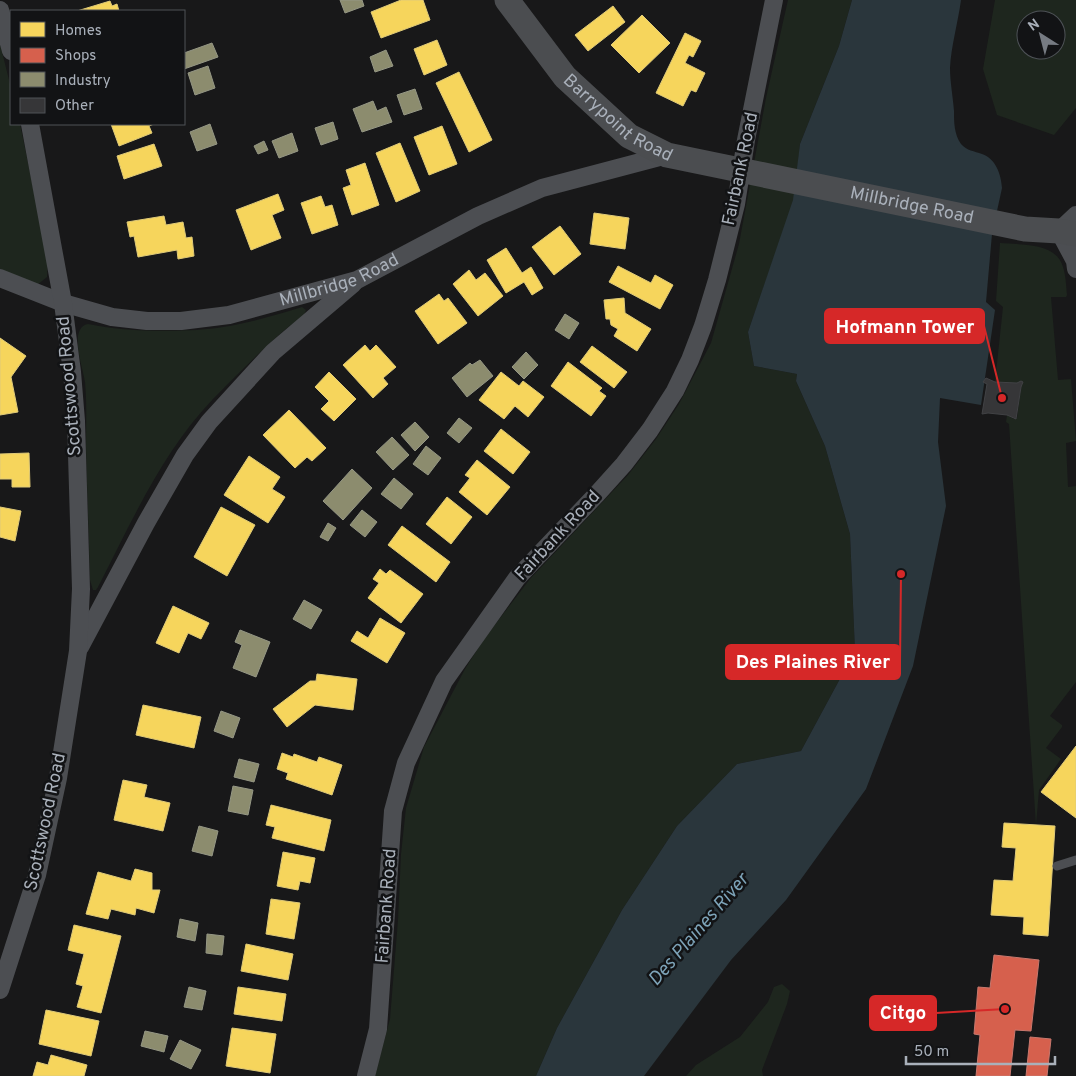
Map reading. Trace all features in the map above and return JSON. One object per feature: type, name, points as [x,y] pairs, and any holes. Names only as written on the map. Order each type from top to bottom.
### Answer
[{"type":"street","name":"Barrypoint Road","points":[[507,0],[565,78],[629,136],[667,155],[766,177]]},
{"type":"street","name":"Fairbank Road","points":[[366,1076],[378,1029],[393,811],[406,763],[444,681],[517,578],[624,464],[650,430],[675,391],[690,360],[717,280],[736,204],[774,0]]},
{"type":"street","points":[[0,10],[10,47]]},
{"type":"street","name":"Scottswood Road","points":[[0,990],[37,875],[58,778],[78,650],[81,589],[76,421],[72,372],[63,303],[30,125]]},
{"type":"street","name":"Millbridge Road","points":[[0,278],[63,303],[112,318],[181,321],[229,314],[357,280],[478,216],[542,188],[667,155]]},
{"type":"street","name":"Millbridge Road","points":[[766,177],[1025,229],[1070,227]]},
{"type":"street","points":[[1070,227],[1076,269]]},
{"type":"street","name":"Scottswood Road","points":[[78,650],[146,523],[185,456],[208,422],[273,352],[357,280]]},
{"type":"lane","points":[[1057,866],[1076,860]]},
{"type":"shaded area","points":[[788,0],[852,0],[839,46],[800,144],[794,200],[748,332],[754,366],[797,374],[796,381],[825,446],[850,534],[855,651],[801,751],[737,764],[677,826],[622,910],[557,1028],[536,1076],[375,1076],[390,1019],[401,854],[406,808],[424,747],[465,669],[484,639],[530,579],[628,475],[656,439],[679,404],[711,343],[739,244],[766,98]]},
{"type":"shaded area","points":[[995,0],[1076,0],[1076,108],[1054,135],[997,115],[983,69]]},
{"type":"shaded area","points":[[0,44],[10,84],[10,125],[20,125],[48,260],[47,277],[37,285],[29,284],[0,269]]},
{"type":"shaded area","points":[[1000,243],[1036,246],[1053,253],[1063,267],[1067,295],[1066,297],[1051,297],[1058,380],[1071,379],[1076,441],[1066,443],[1068,487],[1076,486],[1076,682],[1050,716],[1062,727],[1046,748],[1061,759],[1039,790],[1036,825],[1009,424],[1006,422],[1007,415],[1014,419],[1017,418],[1023,383],[1021,381],[1017,383],[995,382],[1003,307],[996,301]]},
{"type":"shaded area","points":[[302,307],[306,310],[303,315],[268,345],[213,399],[178,442],[135,513],[98,587],[96,590],[93,590],[90,580],[86,390],[78,349],[79,333],[82,327],[88,324],[137,330],[174,331],[208,329],[253,321]]},
{"type":"shaded area","points":[[782,984],[790,991],[787,1004],[762,1070],[763,1076],[686,1076],[696,1065],[740,1037],[768,1002],[774,987]]},
{"type":"water","points":[[852,0],[961,0],[950,68],[954,124],[963,146],[987,156],[994,163],[999,172],[1002,188],[992,234],[986,302],[995,310],[981,405],[940,398],[938,442],[946,506],[913,666],[866,789],[786,900],[731,960],[644,1076],[536,1076],[557,1028],[622,910],[677,826],[737,764],[801,751],[855,651],[850,534],[825,446],[796,381],[797,374],[754,366],[748,332],[793,200],[800,144],[839,46]]},
{"type":"building: Homes","points":[[401,0],[423,0],[430,20],[381,38],[371,12]]},
{"type":"building: Homes","points":[[110,1],[112,6],[117,4],[119,10],[80,10]]},
{"type":"building: Homes","points":[[613,6],[625,22],[588,51],[575,35]]},
{"type":"building: Homes","points":[[642,15],[670,43],[639,73],[611,45]]},
{"type":"building: Homes","points":[[685,33],[701,41],[693,57],[689,55],[685,63],[705,73],[696,92],[691,90],[683,106],[656,93]]},
{"type":"building: Homes","points":[[437,40],[447,65],[424,75],[414,49]]},
{"type":"building: Homes","points":[[459,72],[492,140],[469,152],[436,83]]},
{"type":"building: Homes","points":[[111,125],[152,125],[149,126],[152,133],[119,146]]},
{"type":"building: Homes","points":[[442,126],[457,164],[429,175],[414,137]]},
{"type":"building: Homes","points":[[400,143],[420,191],[396,202],[376,153]]},
{"type":"building: Homes","points":[[154,144],[162,166],[124,179],[117,156]]},
{"type":"building: Homes","points":[[365,163],[379,205],[352,215],[343,188],[351,185],[346,170]]},
{"type":"building: Homes","points":[[278,194],[284,210],[272,215],[281,238],[251,250],[236,210]]},
{"type":"building: Homes","points":[[321,196],[325,207],[332,205],[338,225],[312,234],[301,203]]},
{"type":"building: Homes","points":[[594,213],[629,218],[625,249],[590,244]]},
{"type":"building: Homes","points":[[164,216],[166,225],[183,222],[186,238],[192,237],[194,256],[178,259],[177,250],[138,257],[134,236],[130,237],[127,222]]},
{"type":"building: Homes","points":[[560,226],[581,254],[554,275],[532,247]]},
{"type":"building: Homes","points":[[506,248],[522,273],[531,267],[543,288],[532,295],[524,282],[506,293],[487,260]]},
{"type":"building: Homes","points":[[618,266],[651,283],[655,275],[673,285],[660,309],[609,282]]},
{"type":"building: Homes","points":[[469,270],[476,280],[485,273],[503,296],[478,316],[453,284]]},
{"type":"building: Homes","points":[[439,294],[444,301],[448,298],[467,323],[438,344],[415,311]]},
{"type":"building: Homes","points":[[624,298],[625,313],[651,329],[637,351],[614,336],[618,329],[611,325],[610,319],[606,319],[604,300]]},
{"type":"building: Homes","points":[[0,338],[26,356],[11,377],[18,412],[0,415]]},
{"type":"building: Homes","points":[[365,345],[370,351],[376,345],[396,367],[383,378],[388,384],[373,398],[343,365]]},
{"type":"building: Homes","points":[[592,346],[627,372],[614,388],[580,362]]},
{"type":"building: Homes","points":[[568,362],[602,388],[599,391],[606,396],[591,416],[551,386]]},
{"type":"building: Homes","points":[[329,372],[356,399],[334,421],[321,409],[329,401],[315,387]]},
{"type":"building: Homes","points":[[501,372],[519,386],[523,381],[544,397],[528,417],[515,406],[504,419],[479,400]]},
{"type":"building: Homes","points":[[289,410],[326,448],[312,461],[307,457],[295,468],[263,435]]},
{"type":"building: Homes","points":[[501,429],[530,452],[513,474],[484,451]]},
{"type":"building: Homes","points":[[29,453],[30,487],[12,487],[12,479],[0,479],[0,454]]},
{"type":"building: Homes","points":[[249,456],[280,477],[272,489],[285,497],[268,523],[224,495]]},
{"type":"building: Homes","points":[[477,460],[510,487],[487,515],[459,492],[470,478],[465,475]]},
{"type":"building: Homes","points":[[447,497],[472,517],[451,544],[426,524]]},
{"type":"building: Homes","points":[[0,507],[21,511],[15,541],[0,537]]},
{"type":"building: Homes","points":[[221,507],[255,525],[227,576],[194,557]]},
{"type":"building: Homes","points":[[402,526],[450,562],[436,582],[388,545]]},
{"type":"building: Homes","points":[[380,569],[386,574],[390,570],[423,594],[401,623],[368,598],[379,583],[373,579]]},
{"type":"building: Homes","points":[[173,606],[209,623],[201,639],[188,633],[179,653],[156,643]]},
{"type":"building: Homes","points":[[380,618],[405,633],[387,663],[351,641],[357,631],[368,638]]},
{"type":"building: Homes","points":[[317,674],[357,679],[353,710],[315,705],[287,727],[273,709],[310,681],[316,681]]},
{"type":"building: Homes","points":[[143,705],[201,717],[194,748],[136,735]]},
{"type":"building: Homes","points":[[1076,746],[1076,818],[1041,792]]},
{"type":"building: Homes","points":[[282,753],[293,757],[294,754],[317,762],[319,757],[342,765],[332,795],[286,779],[288,773],[277,769]]},
{"type":"building: Homes","points":[[123,780],[147,785],[144,797],[170,803],[163,831],[114,820]]},
{"type":"building: Homes","points":[[271,805],[331,820],[324,851],[272,838],[275,827],[266,825]]},
{"type":"building: Homes","points":[[1004,823],[1055,826],[1048,936],[1023,934],[1024,917],[991,915],[994,880],[1013,881],[1016,848],[1002,847]]},
{"type":"building: Homes","points":[[283,852],[315,858],[310,883],[300,881],[298,890],[277,886]]},
{"type":"building: Homes","points":[[135,869],[152,873],[152,890],[160,890],[154,913],[136,908],[135,915],[111,909],[108,919],[86,914],[98,872],[131,881]]},
{"type":"building: Homes","points":[[271,899],[300,903],[294,939],[266,934]]},
{"type":"building: Homes","points":[[74,925],[121,936],[101,1013],[77,1007],[83,986],[76,984],[84,954],[68,950]]},
{"type":"building: Homes","points":[[246,944],[293,954],[288,980],[241,971]]},
{"type":"building: Homes","points":[[238,987],[286,994],[282,1021],[234,1014]]},
{"type":"building: Homes","points":[[46,1010],[99,1021],[91,1056],[39,1044]]},
{"type":"building: Homes","points":[[232,1028],[276,1034],[270,1073],[226,1066]]},
{"type":"building: Homes","points":[[51,1055],[87,1065],[84,1076],[33,1076],[37,1062],[48,1065]]},
{"type":"building: Shops","points":[[994,955],[1039,960],[1031,1031],[1015,1030],[1010,1076],[976,1076],[980,1035],[974,1034],[978,987],[990,988]]},
{"type":"building: Shops","points":[[1030,1037],[1051,1039],[1047,1076],[1026,1076]]},
{"type":"building: Industry","points":[[340,0],[362,0],[364,6],[345,13]]},
{"type":"building: Industry","points":[[212,43],[218,57],[185,69],[185,53]]},
{"type":"building: Industry","points":[[386,50],[393,66],[375,72],[370,57]]},
{"type":"building: Industry","points":[[208,66],[215,88],[195,95],[188,73]]},
{"type":"building: Industry","points":[[415,89],[422,109],[404,115],[397,95]]},
{"type":"building: Industry","points":[[373,101],[377,111],[386,107],[392,122],[362,132],[353,109]]},
{"type":"building: Industry","points":[[333,122],[338,139],[321,145],[315,128]]},
{"type":"building: Industry","points":[[210,124],[217,144],[197,151],[190,132]]},
{"type":"building: Industry","points":[[292,133],[298,151],[279,158],[272,141]]},
{"type":"building: Industry","points":[[264,141],[268,150],[258,154],[254,146]]},
{"type":"building: Industry","points":[[565,314],[579,323],[569,339],[555,330]]},
{"type":"building: Industry","points":[[526,352],[538,365],[524,379],[512,367]]},
{"type":"building: Industry","points":[[480,360],[493,376],[467,397],[452,378],[470,363],[472,365]]},
{"type":"building: Industry","points":[[459,418],[472,428],[459,443],[447,433]]},
{"type":"building: Industry","points":[[415,422],[429,437],[415,451],[401,435]]},
{"type":"building: Industry","points":[[392,437],[409,455],[393,470],[376,452]]},
{"type":"building: Industry","points":[[426,446],[441,458],[428,475],[413,464]]},
{"type":"building: Industry","points":[[352,469],[372,488],[343,520],[323,501]]},
{"type":"building: Industry","points":[[394,478],[413,494],[401,509],[381,494]]},
{"type":"building: Industry","points":[[362,510],[377,522],[365,537],[350,525]]},
{"type":"building: Industry","points":[[328,523],[336,528],[328,541],[320,537]]},
{"type":"building: Industry","points":[[304,600],[322,610],[311,629],[293,619]]},
{"type":"building: Industry","points":[[240,630],[270,642],[256,677],[233,668],[242,645],[235,642]]},
{"type":"building: Industry","points":[[221,711],[240,718],[233,738],[214,731]]},
{"type":"building: Industry","points":[[239,759],[259,764],[254,782],[234,777]]},
{"type":"building: Industry","points":[[233,786],[253,790],[248,815],[228,811]]},
{"type":"building: Industry","points":[[199,826],[218,831],[212,856],[192,851]]},
{"type":"building: Industry","points":[[180,919],[198,923],[195,941],[177,937]]},
{"type":"building: Industry","points":[[207,934],[224,936],[222,955],[206,953]]},
{"type":"building: Industry","points":[[189,987],[206,991],[202,1010],[184,1007]]},
{"type":"building: Industry","points":[[145,1031],[168,1036],[164,1052],[141,1046]]},
{"type":"building: Industry","points":[[180,1040],[201,1050],[191,1069],[170,1059]]},
{"type":"building: Other","points":[[986,378],[995,382],[1023,382],[1016,419],[1007,415],[982,414],[987,384],[983,382]]},
{"type":"place","name":"Hofmann Tower","points":[[1002,398]]},
{"type":"place","name":"Des Plaines River","points":[[901,574]]},
{"type":"place","name":"Citgo","points":[[1005,1009]]}]
